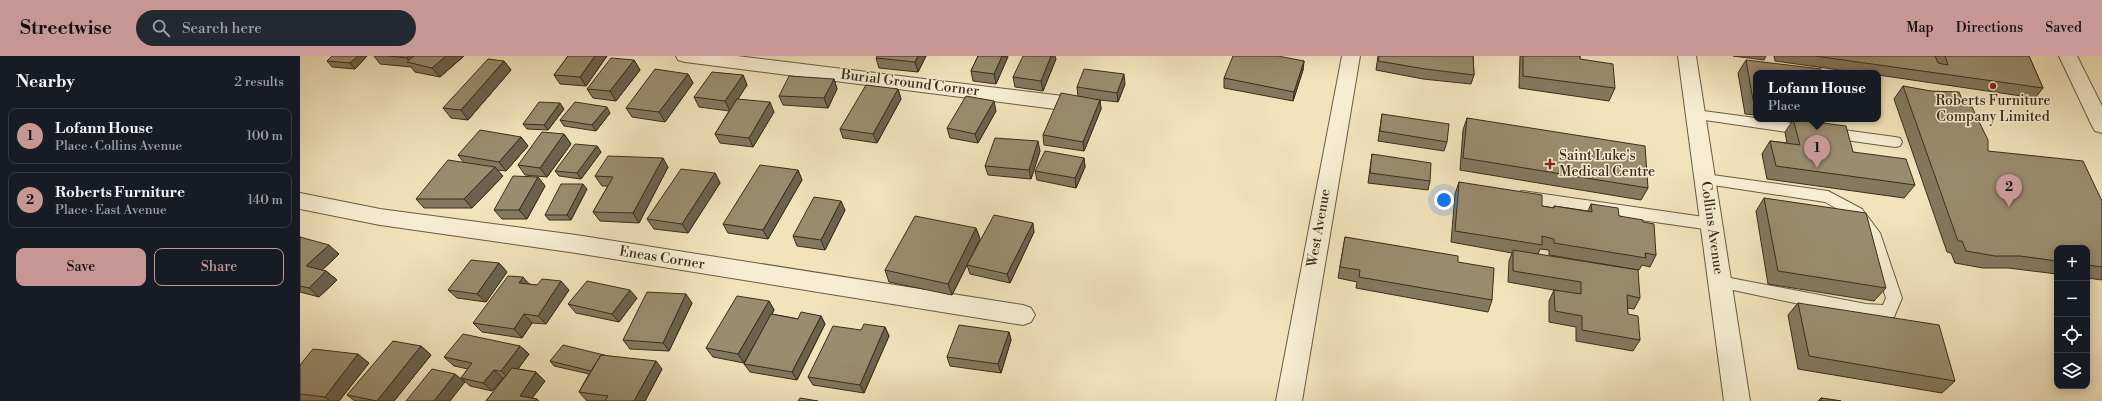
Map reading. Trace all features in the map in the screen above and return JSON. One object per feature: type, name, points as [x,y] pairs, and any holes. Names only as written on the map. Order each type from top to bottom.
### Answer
[{"type":"street","name":"Burial Ground Corner","points":[[685,56],[746,59],[1063,103]]},
{"type":"street","name":"West Avenue","points":[[1289,401],[1351,56]]},
{"type":"street","name":"Collins Avenue","points":[[1687,56],[1737,401]]},
{"type":"street","points":[[2068,56],[2102,126]]},
{"type":"street","name":"Eneas Corner","points":[[300,201],[380,217],[576,244],[1023,315]]},
{"type":"lane","points":[[1696,115],[1895,142]]},
{"type":"lane","points":[[1705,179],[1828,197],[1857,213],[1872,233],[1894,298],[1888,312],[1866,311],[1720,282]]},
{"type":"lane","points":[[1508,194],[1711,224]]},
{"type":"building","points":[[332,56],[358,56],[350,63],[327,61]]},
{"type":"building","points":[[389,56],[409,56],[407,58]]},
{"type":"building","points":[[414,56],[446,56],[432,68],[407,62]]},
{"type":"building","points":[[568,56],[595,56],[580,77],[554,75]]},
{"type":"building","points":[[877,56],[918,56],[915,62],[876,58]]},
{"type":"building","points":[[978,56],[1002,56],[994,74],[971,71]]},
{"type":"building","points":[[1023,56],[1051,56],[1041,81],[1013,77]]},
{"type":"building","points":[[1233,56],[1278,56],[1304,61],[1294,92],[1224,78]]},
{"type":"building","points":[[1379,56],[1473,56],[1474,75],[1378,61]]},
{"type":"building","points":[[1523,56],[1580,56],[1580,59],[1613,64],[1615,88],[1523,76]]},
{"type":"building","points":[[1815,56],[1935,56],[1938,63],[1948,65],[1945,56],[2029,56],[2043,88]]},
{"type":"building","points":[[611,58],[634,60],[610,91],[587,89]]},
{"type":"building","points":[[488,59],[504,61],[461,110],[443,108]]},
{"type":"building","points":[[1746,60],[1821,69],[1753,70],[1753,100]]},
{"type":"building","points":[[655,69],[688,74],[659,112],[626,108]]},
{"type":"building","points":[[1084,69],[1124,74],[1117,93],[1077,87]]},
{"type":"building","points":[[712,72],[743,75],[725,101],[694,97]]},
{"type":"building","points":[[789,76],[834,79],[824,98],[779,96]]},
{"type":"building","points":[[866,85],[898,89],[873,134],[840,129]]},
{"type":"building","points":[[1903,86],[1931,91],[1959,92],[1963,102],[1970,103],[1988,140],[1988,151],[2083,161],[2102,201],[2102,267],[2090,265],[2090,245],[2054,245],[2054,261],[2020,256],[1995,256],[1966,251],[1962,241],[1958,241]]},
{"type":"building","points":[[1061,93],[1100,100],[1083,142],[1043,135]]},
{"type":"building","points":[[966,96],[994,101],[975,134],[947,128]]},
{"type":"building","points":[[737,99],[770,102],[749,138],[715,134]]},
{"type":"building","points":[[539,102],[560,103],[544,125],[523,124]]},
{"type":"building","points":[[575,102],[607,107],[592,125],[560,120]]},
{"type":"building","points":[[1382,114],[1449,124],[1447,142],[1380,131]]},
{"type":"building","name":"Saint Luke's Medical Centre","points":[[1467,118],[1645,146],[1648,188],[1463,158]]},
{"type":"building","points":[[1794,122],[1816,122],[1846,126],[1853,152],[1906,159],[1915,185],[1776,166],[1770,141],[1800,145]]},
{"type":"building","points":[[480,130],[521,137],[499,162],[458,155]]},
{"type":"building","points":[[542,132],[564,134],[540,168],[518,165]]},
{"type":"building","points":[[995,138],[1038,141],[1029,170],[985,166]]},
{"type":"building","points":[[575,144],[597,146],[577,173],[555,171]]},
{"type":"building","points":[[1045,151],[1084,158],[1075,178],[1035,171]]},
{"type":"building","points":[[1372,154],[1431,163],[1430,181],[1370,173]]},
{"type":"building","points":[[608,156],[663,158],[633,213],[593,212],[613,177],[595,176]]},
{"type":"building","points":[[448,160],[495,167],[464,199],[416,199]]},
{"type":"building","points":[[760,165],[798,170],[763,230],[723,224]]},
{"type":"building","points":[[681,169],[715,173],[682,224],[647,219]]},
{"type":"building","points":[[513,176],[538,177],[519,210],[494,210]]},
{"type":"building","points":[[1459,182],[1542,195],[1542,206],[1554,208],[1554,206],[1592,212],[1591,204],[1618,208],[1619,216],[1643,220],[1643,222],[1654,224],[1656,255],[1645,253],[1646,258],[1554,243],[1554,239],[1542,236],[1542,245],[1455,231]]},
{"type":"building","points":[[561,184],[583,184],[567,215],[545,215]]},
{"type":"building","points":[[814,197],[841,201],[821,240],[793,236]]},
{"type":"building","points":[[1764,198],[1866,213],[1886,288],[1778,271]]},
{"type":"building","points":[[994,215],[1033,223],[1007,274],[967,265]]},
{"type":"building","points":[[915,216],[976,228],[948,284],[885,270]]},
{"type":"building","points":[[300,237],[329,245],[306,266],[326,271],[309,288],[300,286]]},
{"type":"building","points":[[1345,237],[1458,256],[1458,262],[1494,268],[1492,300],[1359,277],[1360,270],[1340,267]]},
{"type":"building","points":[[1513,250],[1638,270],[1640,298],[1627,295],[1628,314],[1638,316],[1640,340],[1582,330],[1582,316],[1555,311],[1554,290],[1581,294],[1581,282],[1513,271]]},
{"type":"building","points":[[471,260],[499,263],[477,294],[448,290]]},
{"type":"building","points":[[508,276],[523,277],[519,283],[537,285],[542,279],[561,281],[538,316],[524,314],[514,329],[473,323]]},
{"type":"building","points":[[587,281],[630,290],[612,314],[568,304]]},
{"type":"building","points":[[647,292],[686,294],[663,343],[623,340]]},
{"type":"building","points":[[737,296],[769,301],[738,354],[706,348]]},
{"type":"building","points":[[1798,303],[1939,325],[1955,381],[1809,356]]},
{"type":"building","points":[[801,312],[821,316],[792,372],[744,364],[771,314],[798,319]]},
{"type":"building","points":[[864,324],[885,327],[860,385],[808,377],[833,326],[861,330]]},
{"type":"building","points":[[959,325],[1009,332],[998,364],[947,357]]},
{"type":"building","points":[[463,334],[520,346],[501,371],[494,370],[483,383],[461,378],[472,363],[444,357]]},
{"type":"building","points":[[393,341],[421,346],[377,401],[347,395]]},
{"type":"building","points":[[563,345],[604,355],[601,355],[591,371],[550,361]]},
{"type":"building","points":[[313,349],[358,354],[325,397],[300,394],[300,365]]},
{"type":"building","points":[[601,355],[656,361],[634,401],[605,401],[608,396],[579,392]]},
{"type":"building","points":[[512,368],[536,372],[520,396],[537,399],[535,401],[486,401]]},
{"type":"building","points":[[432,369],[455,374],[434,401],[406,401]]},
{"type":"building","points":[[800,398],[818,401],[798,401]]},
{"type":"building","points":[[1821,398],[1841,401],[1822,401]]},
{"type":"place","name":"Roberts Furniture Company Limited","points":[[1993,86]]},
{"type":"place","name":"Saint Luke's Medical Centre","points":[[1550,164]]},
{"type":"place","name":"Lofann House","points":[[1817,168]]},
{"type":"place","name":"Roberts Furniture","points":[[2009,207]]}]
